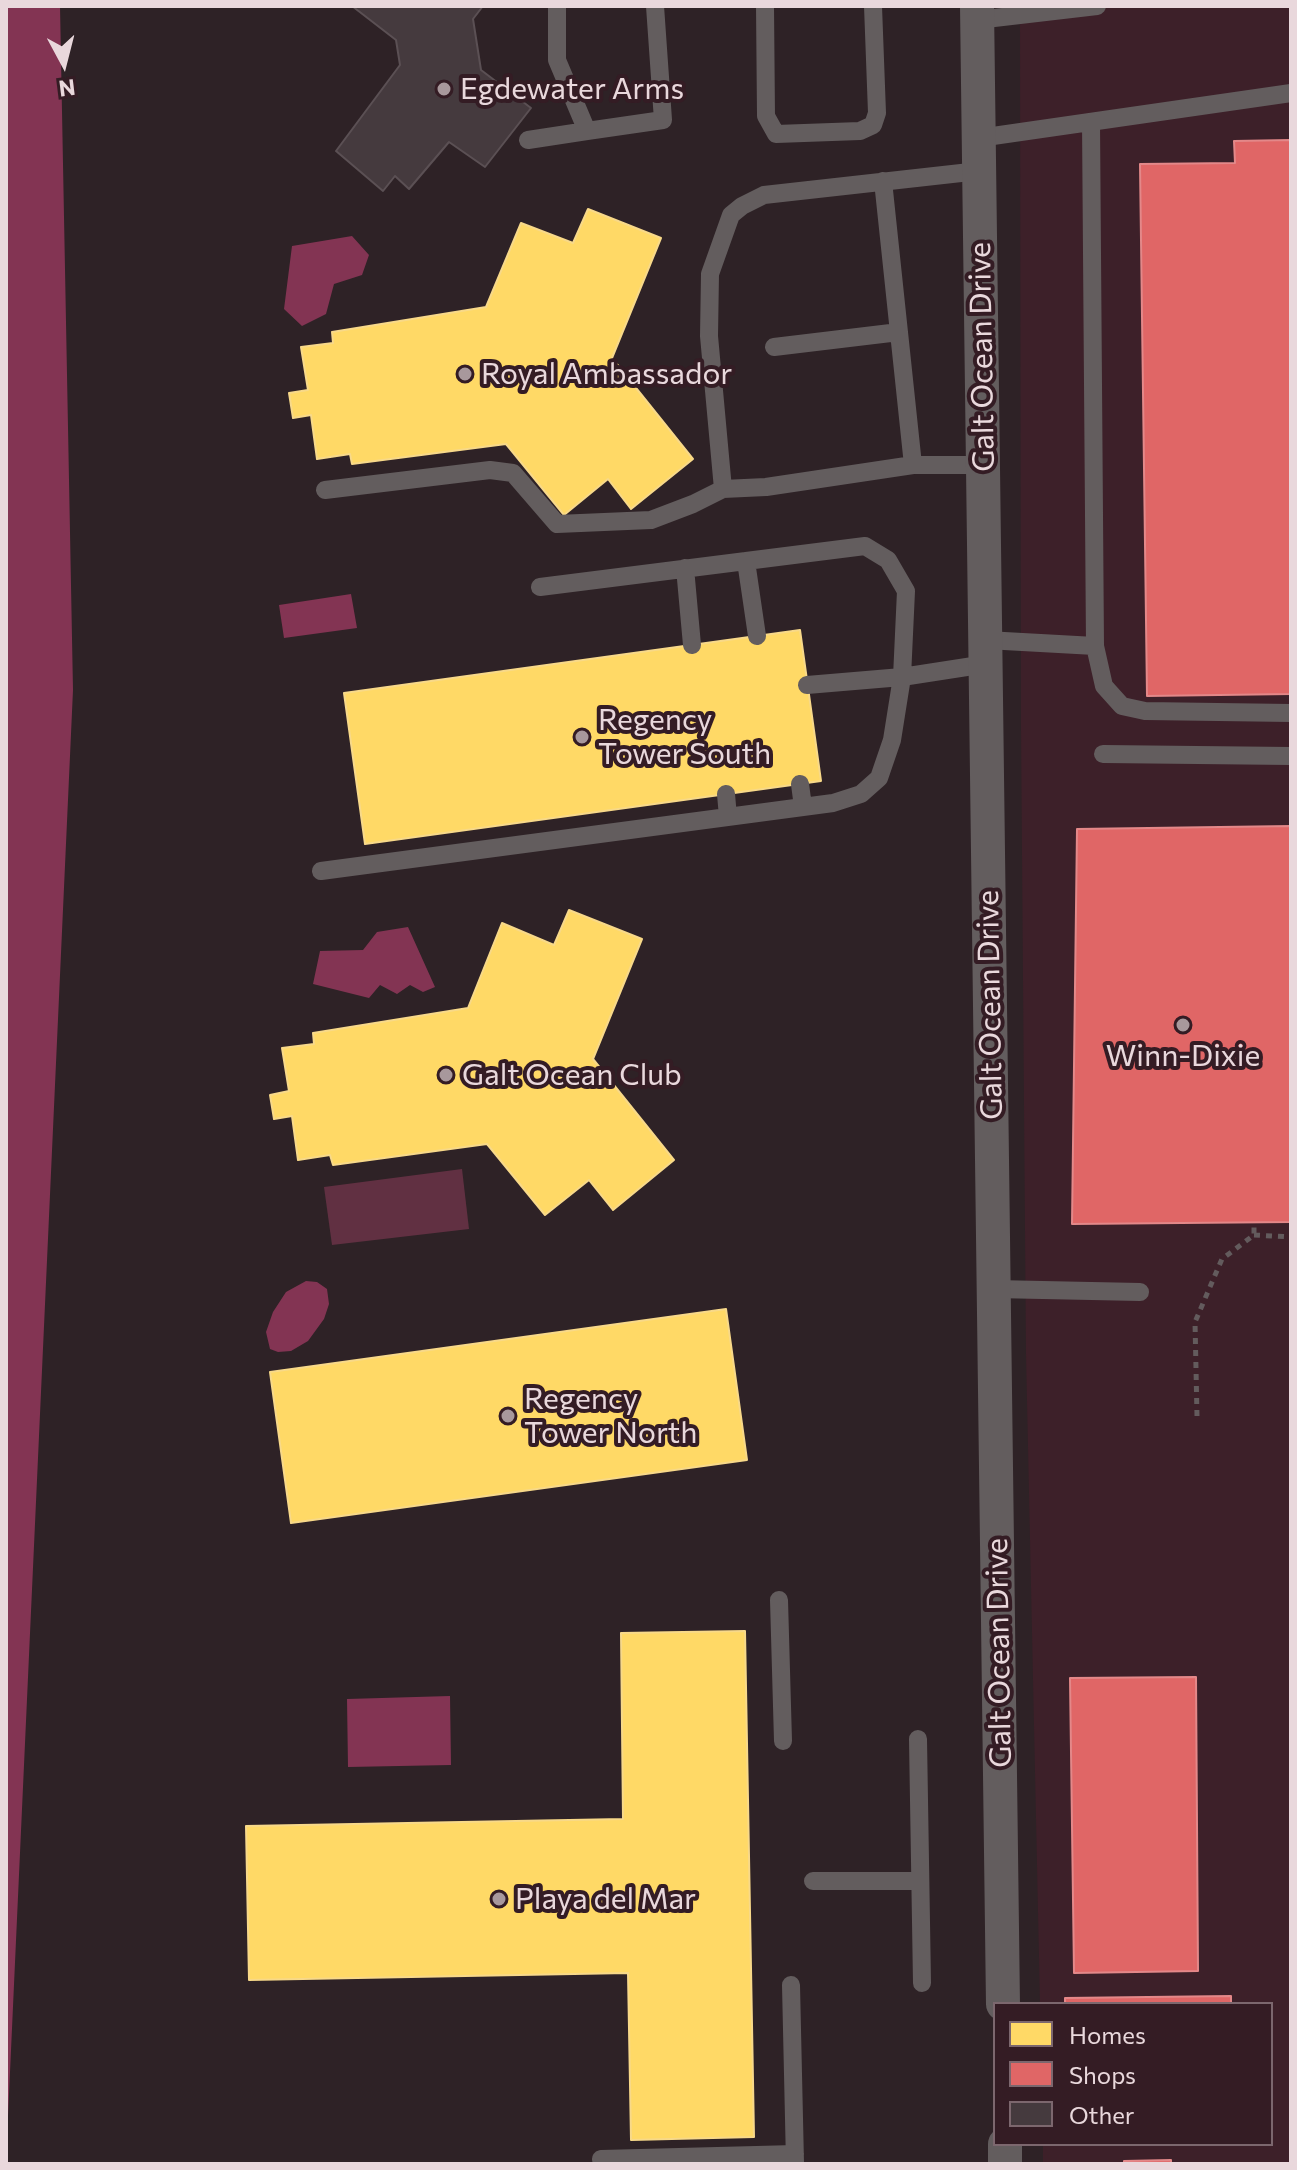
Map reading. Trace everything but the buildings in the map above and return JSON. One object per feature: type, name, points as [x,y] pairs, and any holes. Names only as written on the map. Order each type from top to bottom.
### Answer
[{"type":"street","name":"Galt Ocean Drive","points":[[977,13],[1003,2002]]},
{"type":"lane","points":[[557,6],[557,60],[587,131]]},
{"type":"lane","points":[[528,140],[663,120],[655,6]]},
{"type":"lane","points":[[765,6],[766,116],[776,134],[860,131],[873,125],[877,113],[873,6]]},
{"type":"lane","points":[[977,13],[1097,6]]},
{"type":"lane","points":[[723,489],[709,336],[710,274],[731,215],[764,195],[883,181],[1091,122],[1291,93]]},
{"type":"lane","points":[[1091,122],[1095,646],[1104,686],[1122,706],[1145,711],[1291,713]]},
{"type":"lane","points":[[883,181],[913,465]]},
{"type":"lane","points":[[774,347],[899,332]]},
{"type":"lane","points":[[325,490],[490,470],[513,473],[557,524],[651,520],[723,489],[766,487],[913,465],[983,465]]},
{"type":"lane","points":[[321,871],[833,803],[861,794],[879,778],[892,740],[902,677],[906,591],[888,560],[865,546],[540,587]]},
{"type":"lane","points":[[746,561],[757,636]]},
{"type":"lane","points":[[685,568],[692,645]]},
{"type":"lane","points":[[807,685],[902,677],[986,652],[1095,646]]},
{"type":"lane","points":[[1103,754],[1291,756]]},
{"type":"lane","points":[[800,784],[803,807]]},
{"type":"lane","points":[[726,794],[728,817]]},
{"type":"lane","points":[[994,1289],[1140,1292]]},
{"type":"lane","points":[[779,1600],[783,1741]]},
{"type":"lane","points":[[918,1739],[922,1983]]},
{"type":"lane","points":[[813,1881],[920,1881]]},
{"type":"lane","points":[[602,2164],[601,2159],[795,2159],[791,1985]]},
{"type":"path","points":[[1254,1222],[1254,1235]]},
{"type":"path","points":[[1197,1416],[1195,1322],[1222,1259],[1254,1235],[1291,1237]]},
{"type":"shaded area","points":[[6,6],[60,6],[73,690],[6,2160]]},
{"type":"shaded area","points":[[1020,6],[1291,6],[1291,2164],[1043,2164],[1043,2146],[1273,2146],[1273,2002],[1040,2002],[1026,1354]]},
{"type":"shaded area","points":[[352,236],[369,255],[362,275],[334,284],[326,314],[302,326],[284,309],[292,246]]},
{"type":"shaded area","points":[[351,594],[357,628],[284,638],[279,605]]},
{"type":"shaded area","points":[[408,927],[435,987],[423,992],[410,985],[397,994],[380,985],[369,998],[313,984],[320,951],[363,950],[377,932]]},
{"type":"shaded area","points":[[462,1169],[469,1229],[332,1245],[324,1187]]},
{"type":"shaded area","points":[[306,1281],[317,1282],[327,1289],[329,1304],[324,1319],[308,1341],[291,1351],[270,1349],[266,1332],[273,1312],[286,1292]]},
{"type":"shaded area","points":[[450,1696],[451,1765],[348,1767],[347,1699]]},
{"type":"place","name":"Egdewater Arms","points":[[444,89]]},
{"type":"place","name":"Royal Ambassador","points":[[465,374]]},
{"type":"place","name":"Regency Tower South","points":[[582,737]]},
{"type":"place","name":"Winn-Dixie","points":[[1183,1025]]},
{"type":"place","name":"Galt Ocean Club","points":[[446,1075]]},
{"type":"place","name":"Regency Tower North","points":[[508,1416]]},
{"type":"place","name":"Playa del Mar","points":[[499,1899]]}]
